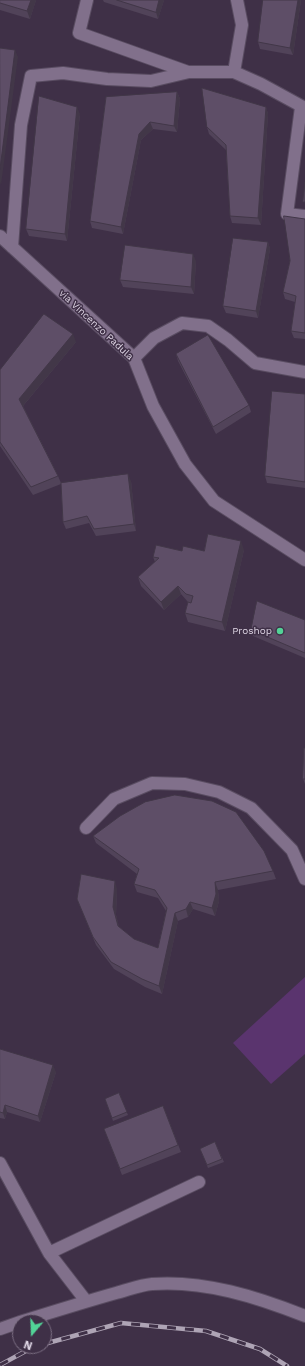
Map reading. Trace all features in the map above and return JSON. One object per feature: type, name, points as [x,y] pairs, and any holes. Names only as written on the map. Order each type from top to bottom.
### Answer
[{"type":"street","points":[[87,0],[79,34],[189,72]]},
{"type":"street","points":[[234,72],[242,25],[237,0]]},
{"type":"street","points":[[12,247],[21,125],[31,76],[63,73],[107,79],[152,81],[189,72],[234,72],[261,84],[303,107],[287,214],[305,216]]},
{"type":"street","name":"via Vincenzo Padula","points":[[0,236],[134,358],[153,406],[185,464],[214,501],[305,560]]},
{"type":"street","points":[[134,358],[154,338],[182,323],[208,326],[228,340],[255,363],[305,372]]},
{"type":"street","points":[[86,828],[114,799],[152,783],[185,784],[219,792],[251,808],[292,850],[305,879]]},
{"type":"street","points":[[0,1163],[49,1253],[86,1301]]},
{"type":"street","points":[[49,1253],[199,1182]]},
{"type":"street","points":[[45,1314],[86,1301],[150,1284],[184,1284],[266,1300],[305,1316]]},
{"type":"street","points":[[0,1329],[12,1325]]},
{"type":"shaded area","points":[[305,977],[305,1054],[271,1084],[233,1043]]},
{"type":"building","points":[[0,0],[31,0],[27,11],[0,3]]},
{"type":"building","points":[[117,0],[159,0],[156,12]]},
{"type":"building","points":[[263,0],[298,0],[290,48],[258,42]]},
{"type":"building","points":[[0,48],[15,50],[0,169]]},
{"type":"building","points":[[202,88],[266,107],[258,218],[230,216],[226,145],[207,127]]},
{"type":"building","points":[[177,92],[174,126],[150,122],[139,134],[121,227],[90,221],[106,97]]},
{"type":"building","points":[[39,96],[77,107],[65,234],[26,229]]},
{"type":"building","points":[[305,182],[305,202],[303,202]]},
{"type":"building","points":[[284,216],[305,219],[305,333],[291,331],[296,296],[283,292],[290,261]]},
{"type":"building","points":[[233,238],[268,242],[256,311],[223,306]]},
{"type":"building","points":[[125,245],[193,254],[191,287],[120,280]]},
{"type":"building","points":[[44,314],[73,334],[19,399],[58,476],[31,487],[0,442],[0,370]]},
{"type":"building","points":[[208,335],[249,405],[213,427],[176,354]]},
{"type":"building","points":[[272,391],[305,394],[305,482],[265,476]]},
{"type":"building","points":[[128,474],[134,524],[94,529],[87,516],[63,522],[61,483]]},
{"type":"building","points":[[208,534],[241,541],[222,622],[185,613],[188,602],[191,603],[193,596],[186,594],[178,586],[161,602],[138,577],[159,558],[153,557],[156,545],[182,551],[183,546],[204,551]]},
{"type":"building","name":"Proshop","points":[[257,601],[305,620],[305,653],[251,630]]},
{"type":"building","points":[[304,748],[305,779],[303,779]]},
{"type":"building","points":[[175,795],[212,801],[236,812],[264,851],[273,871],[215,882],[216,894],[212,908],[190,902],[186,909],[175,913],[159,986],[142,979],[111,962],[93,937],[77,899],[81,874],[115,881],[113,907],[118,926],[134,939],[158,948],[167,908],[155,890],[134,884],[139,869],[93,836],[120,816],[145,802]]},
{"type":"building","points":[[0,1049],[53,1065],[38,1116],[5,1105],[3,1113],[0,1112]]},
{"type":"building","points":[[119,1093],[127,1112],[112,1118],[105,1099]]},
{"type":"building","points":[[163,1106],[178,1145],[120,1169],[104,1129]]},
{"type":"building","points":[[215,1142],[222,1159],[207,1165],[200,1149]]},
{"type":"railway","points":[[52,1342],[121,1323],[206,1331],[260,1349],[287,1366]]},
{"type":"railway","points":[[0,1365],[20,1354]]},
{"type":"place","name":"Proshop","points":[[280,631]]}]
